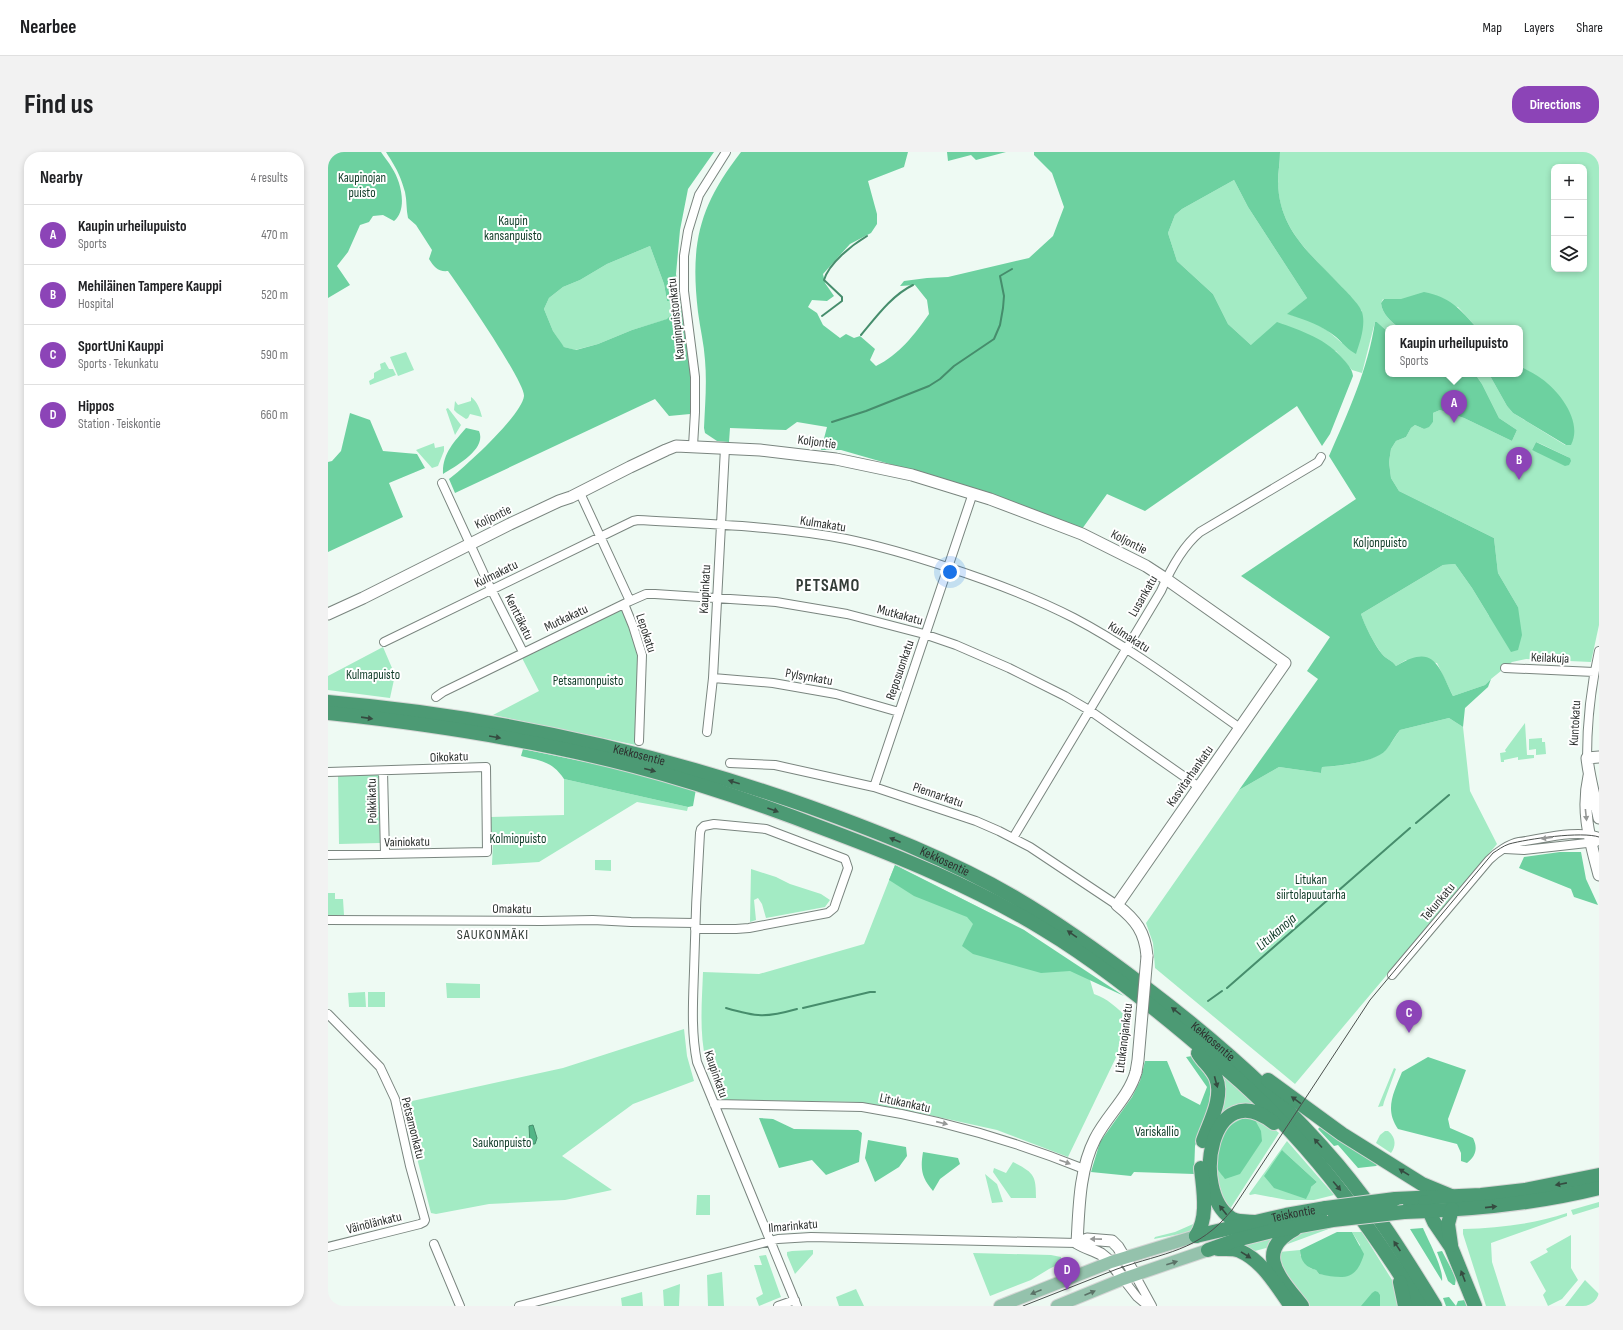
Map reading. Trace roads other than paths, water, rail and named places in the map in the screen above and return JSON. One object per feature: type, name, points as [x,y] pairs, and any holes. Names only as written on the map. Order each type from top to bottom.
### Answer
[{"type":"highway","name":"Kekkosentie","points":[[328,702],[426,712],[504,726],[589,743],[691,769],[767,792],[853,823],[924,853],[1013,897],[1060,925],[1110,960],[1207,1036],[1269,1091],[1337,1165],[1382,1224],[1435,1306]]},
{"type":"highway","name":"Kekkosentie","points":[[328,713],[478,734],[630,765],[718,790],[886,851],[972,890],[1042,928],[1125,986],[1235,1076],[1294,1134],[1354,1206],[1394,1265]]},
{"type":"highway","points":[[1207,1036],[1422,1190],[1452,1202],[1448,1224],[1451,1247]]},
{"type":"highway","points":[[1189,1037],[1199,1055],[1213,1071],[1218,1085],[1217,1102],[1203,1141],[1203,1219],[1202,1226],[1196,1236]]},
{"type":"highway","points":[[1258,1222],[1234,1220],[1227,1215],[1217,1201],[1212,1187],[1210,1161],[1212,1143],[1217,1129],[1227,1118],[1244,1111],[1263,1114],[1280,1128],[1294,1134]]},
{"type":"highway","name":"Teiskontie","points":[[1196,1236],[1258,1222],[1330,1214],[1428,1210],[1481,1195],[1525,1190],[1599,1175]]},
{"type":"highway","name":"Teiskontie","points":[[1452,1202],[1486,1207],[1540,1201],[1599,1188]]},
{"type":"highway","points":[[1422,1190],[1428,1210],[1436,1226],[1451,1247],[1475,1306]]},
{"type":"highway","points":[[1406,1212],[1418,1206],[1422,1190]]},
{"type":"highway","name":"Teiskontie","points":[[1208,1250],[1265,1232],[1302,1225],[1330,1214],[1395,1199],[1422,1190]]},
{"type":"highway","points":[[1302,1225],[1280,1238],[1273,1253],[1274,1266],[1277,1272],[1302,1306]]},
{"type":"highway","points":[[1208,1250],[1229,1249],[1239,1251],[1253,1259],[1260,1265],[1292,1306]]},
{"type":"highway","points":[[1394,1265],[1402,1288],[1405,1306]]},
{"type":"highway","points":[[1394,1265],[1420,1306]]},
{"type":"main road","name":"Teiskontie","points":[[1000,1306],[1125,1257],[1196,1236]]},
{"type":"main road","name":"Teiskontie","points":[[1057,1306],[1123,1279],[1208,1250]]},
{"type":"street","name":"Kaupinpuistonkatu","points":[[692,446],[695,412],[694,376],[684,291],[684,256],[688,231],[699,195],[726,152]]},
{"type":"street","name":"Koljontie","points":[[328,614],[559,501],[580,493],[669,448],[692,446],[809,455],[861,463],[921,477],[973,493],[1082,534],[1124,555],[1166,579],[1287,666]]},
{"type":"street","name":"Kaupinkatu","points":[[708,732],[713,678],[725,448]]},
{"type":"street","name":"Lusankatu","points":[[1013,838],[1161,591],[1166,579],[1188,543],[1200,532],[1318,462],[1322,457]]},
{"type":"street","name":"Kenttäkatu","points":[[442,483],[523,652]]},
{"type":"street","name":"Lepokatu","points":[[580,493],[627,602],[642,655],[639,741]]},
{"type":"street","name":"Reposuonkatu","points":[[874,787],[973,493]]},
{"type":"street","name":"Kulmakatu","points":[[384,642],[638,520],[783,530],[847,539],[919,557],[983,578],[1054,608],[1126,648],[1240,728]]},
{"type":"street","name":"Mutkakatu","points":[[436,698],[443,692],[523,652],[646,594],[717,597],[776,602],[806,606],[870,619],[925,634],[956,645],[1009,668],[1089,710],[1200,787]]},
{"type":"street","points":[[1594,672],[1599,650]]},
{"type":"street","name":"Kasvitarhankatu","points":[[1117,905],[1240,728],[1287,666]]},
{"type":"street","name":"Keilakuja","points":[[1505,668],[1594,672]]},
{"type":"street","name":"Kuntokatu","points":[[1594,672],[1587,728],[1587,758],[1589,776],[1585,801],[1594,839],[1599,875]]},
{"type":"street","name":"Pylsynkatu","points":[[713,678],[774,683],[828,693],[899,712]]},
{"type":"street","points":[[1587,758],[1599,757]]},
{"type":"street","name":"Piennarkatu","points":[[730,763],[775,765],[874,787],[960,815],[984,824],[1013,838],[1056,864],[1117,905]]},
{"type":"street","name":"Oikokatu","points":[[328,772],[486,768],[487,852]]},
{"type":"street","name":"Poikkikatu","points":[[383,771],[385,854]]},
{"type":"street","name":"Kuntokatu","points":[[1589,776],[1593,786],[1599,818]]},
{"type":"street","name":"Omakatu","points":[[328,920],[584,920],[736,929],[749,928],[828,913],[834,908],[848,868],[845,859],[766,829],[714,824],[704,826],[701,829],[700,834]]},
{"type":"street","name":"Kaupinkatu","points":[[700,834],[695,926],[693,1040],[697,1062],[796,1303]]},
{"type":"street","name":"Tekunkatu","points":[[1392,975],[1489,860],[1512,844],[1573,835],[1594,839]]},
{"type":"street","name":"Vainiokatu","points":[[328,855],[487,852]]},
{"type":"street","name":"Litukanojankatu","points":[[1077,1243],[1084,1169],[1094,1139],[1107,1118],[1127,1092],[1136,1072],[1138,1060],[1147,956],[1144,939],[1136,922],[1117,905]]},
{"type":"street","name":"Petsamonkatu","points":[[328,1014],[380,1067],[395,1099],[425,1221]]},
{"type":"street","name":"Litukankatu","points":[[714,1104],[862,1107],[889,1111],[974,1130],[1020,1145],[1084,1169]]},
{"type":"street","name":"Väinölänkatu","points":[[328,1247],[420,1224],[425,1221]]},
{"type":"street","name":"Ilmarinkatu","points":[[519,1306],[770,1241],[811,1237],[1077,1243],[1087,1239],[1112,1241],[1115,1242],[1135,1275]]},
{"type":"street","name":"Ilmarinkatu","points":[[1077,1243],[1084,1248],[1100,1254],[1111,1262]]},
{"type":"street","points":[[434,1244],[460,1306]]},
{"type":"street","points":[[1111,1262],[1137,1297],[1148,1306]]},
{"type":"street","points":[[1135,1275],[1152,1306]]},
{"type":"street","points":[[778,1306],[796,1303]]},
{"type":"waterway","points":[[822,316],[842,301],[842,297],[824,280],[827,274],[842,255],[867,236]]},
{"type":"waterway","points":[[832,422],[866,411],[929,386],[940,379],[954,366],[994,339],[1000,325],[1003,308],[1004,296],[1000,276],[1012,269]]},
{"type":"waterway","points":[[861,335],[891,300],[905,289],[913,285]]},
{"type":"waterway","name":"Litukanoja","points":[[1416,823],[1449,795]]},
{"type":"waterway","name":"Litukanoja","points":[[1227,988],[1410,828]]},
{"type":"waterway","points":[[1208,1001],[1222,991]]},
{"type":"waterway","points":[[803,1008],[875,992]]},
{"type":"waterway","points":[[726,1008],[754,1015],[777,1014],[797,1009]]},
{"type":"tram line","points":[[1023,1306],[1117,1269],[1180,1249],[1206,1235],[1232,1210],[1370,1000],[1493,853],[1509,844],[1541,838],[1568,835],[1591,835],[1599,837]]},
{"type":"place","name":"Kaupin urheilupuisto","points":[[1454,423]]},
{"type":"place","name":"Mehiläinen Tampere Kauppi","points":[[1519,480]]},
{"type":"place","name":"SportUni Kauppi","points":[[1409,1033]]},
{"type":"place","name":"Hippos","points":[[1067,1290]]},
{"type":"district","name":"PETSAMO","points":[[828,586]]},
{"type":"district","name":"SAUKONMÄKI","points":[[493,934]]},
{"type":"park label","name":"Kaupinojan puisto","points":[[362,186]]},
{"type":"park label","name":"Kaupin kansanpuisto","points":[[513,228]]},
{"type":"park label","name":"Koljonpuisto","points":[[1380,543]]},
{"type":"park label","name":"Kulmapuisto","points":[[373,675]]},
{"type":"park label","name":"Petsamonpuisto","points":[[588,681]]},
{"type":"park label","name":"Kolmiopuisto","points":[[518,839]]},
{"type":"park label","name":"Litukan siirtolapuutarha","points":[[1311,888]]},
{"type":"park label","name":"Variskallio","points":[[1157,1132]]},
{"type":"park label","name":"Saukonpuisto","points":[[502,1143]]}]
